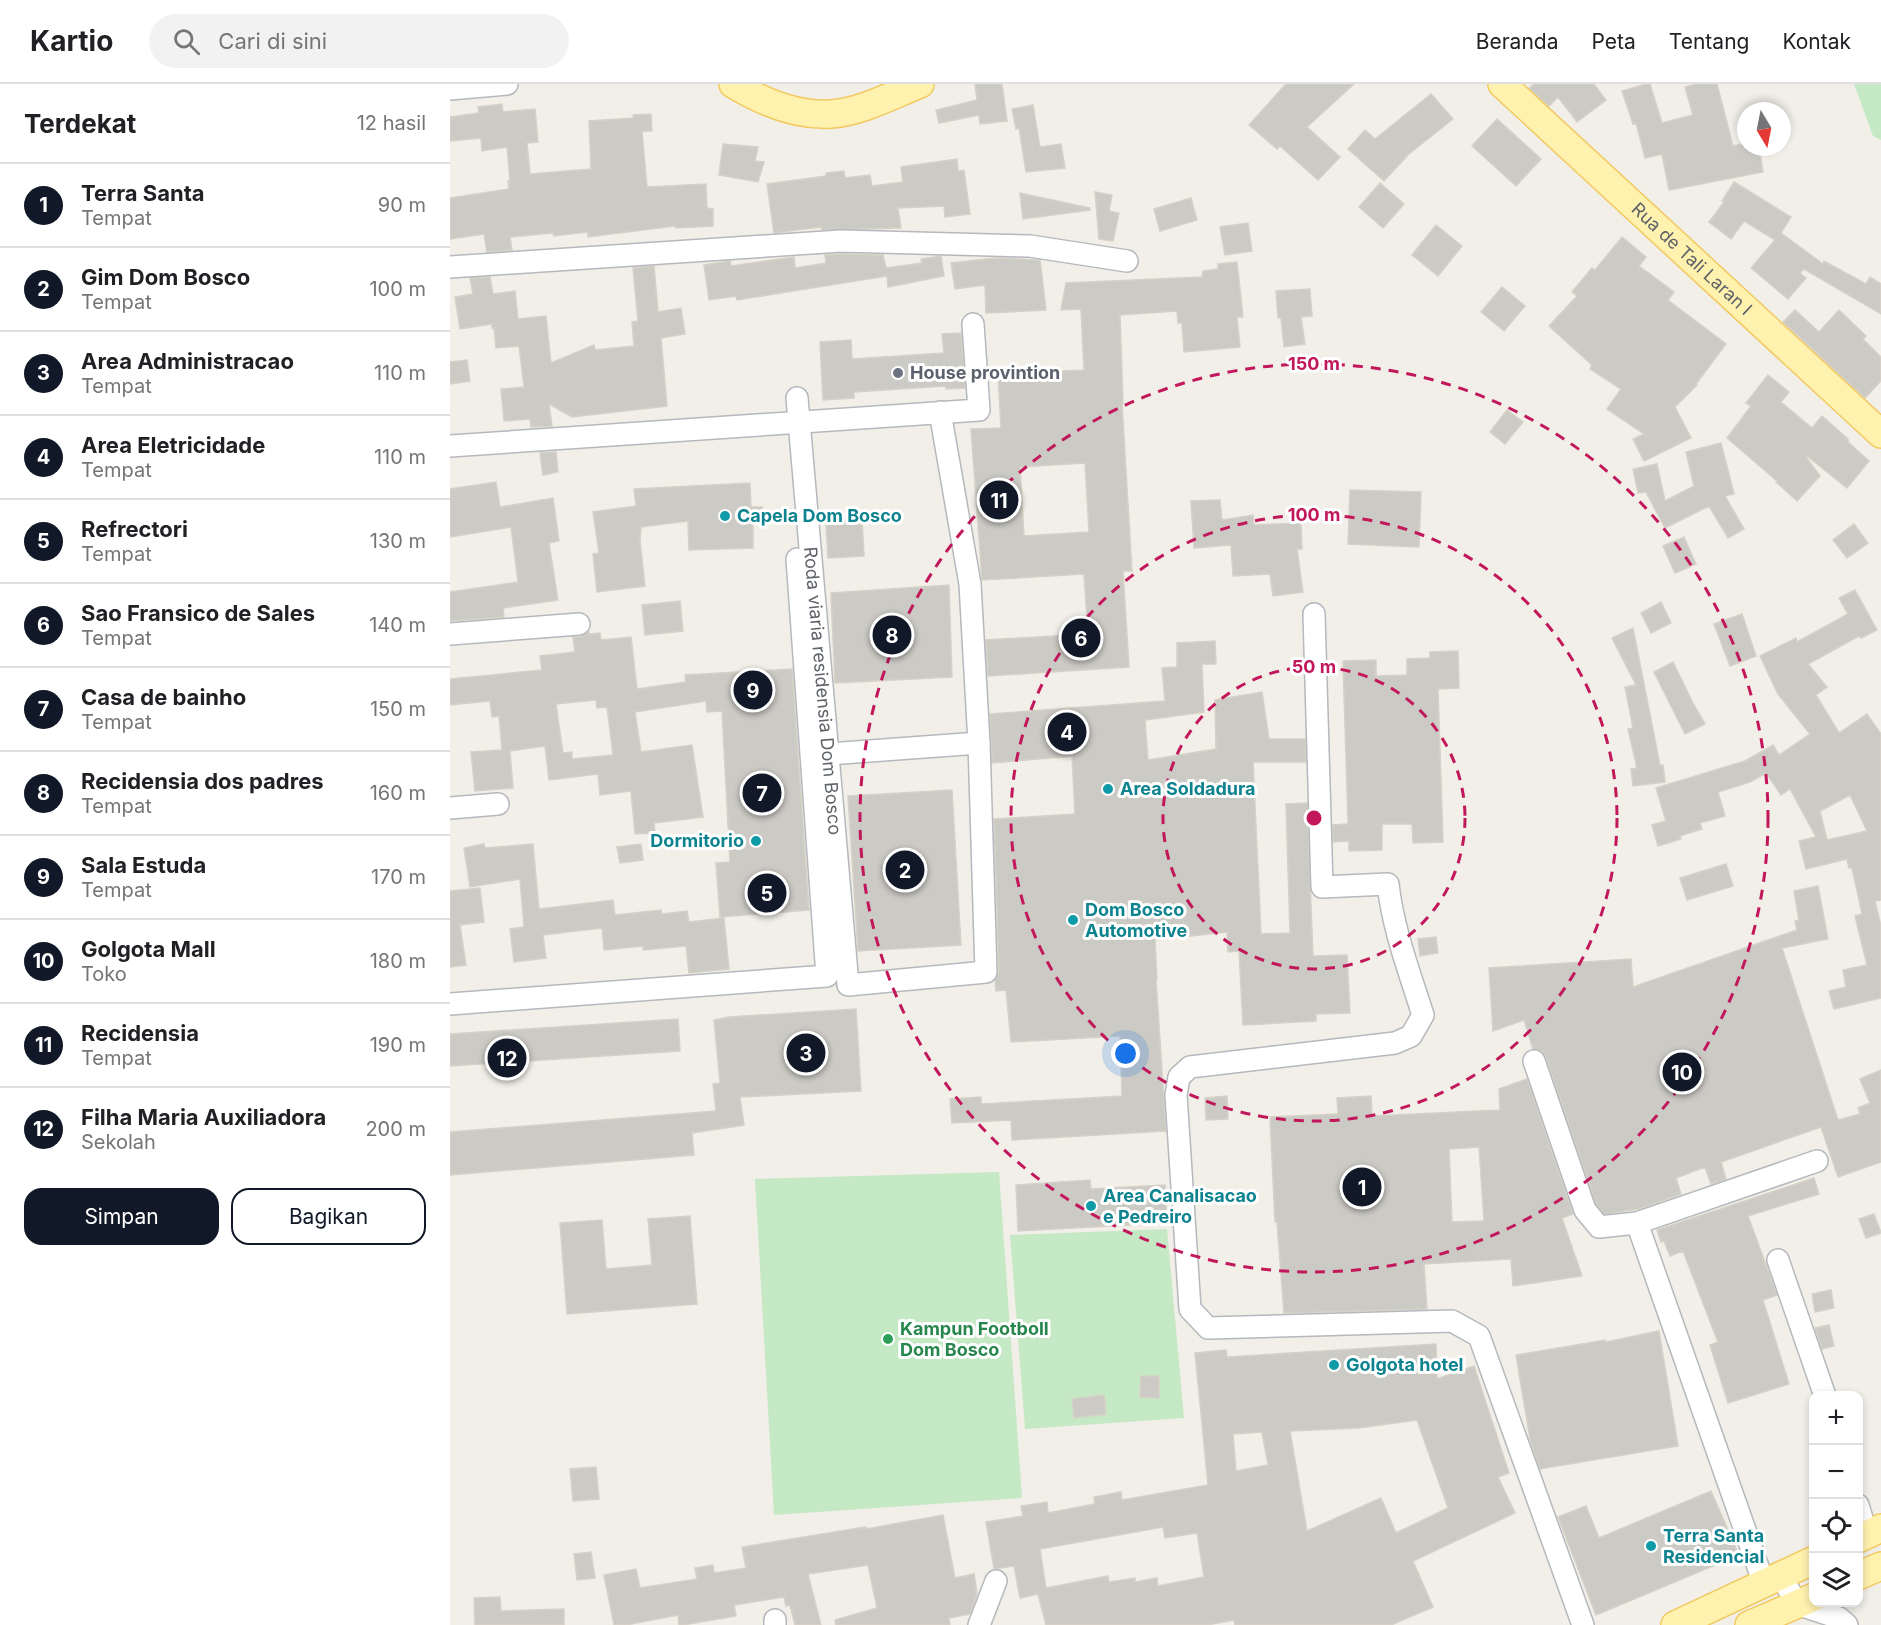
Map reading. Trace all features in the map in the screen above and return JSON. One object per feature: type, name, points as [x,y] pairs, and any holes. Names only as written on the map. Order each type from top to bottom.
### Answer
[{"type":"main road","points":[[733,84],[770,103],[812,114],[832,114],[862,106],[920,84]]},
{"type":"main road","name":"Rua de Tali Laran I","points":[[1502,84],[1881,434]]},
{"type":"main road","points":[[1675,1625],[1809,1562]]},
{"type":"main road","points":[[1863,1574],[1881,1566]]},
{"type":"main road","points":[[1749,1625],[1805,1600]]},
{"type":"street","points":[[450,88],[507,84]]},
{"type":"street","points":[[450,267],[841,242],[1030,246],[1127,261]]},
{"type":"street","points":[[450,446],[979,410],[973,324]]},
{"type":"street","points":[[450,1004],[827,976],[820,754],[793,423],[797,398]]},
{"type":"street","points":[[820,754],[979,743],[970,584],[940,412]]},
{"type":"street","points":[[1314,614],[1322,886],[1388,884],[1390,908],[1400,946],[1423,1015],[1411,1036],[1395,1043],[1190,1067],[1179,1077],[1176,1095],[1190,1309],[1208,1328],[1452,1321],[1479,1336],[1583,1625]]},
{"type":"street","points":[[450,634],[579,624]]},
{"type":"street","name":"Roda viaria residensia Dom Bosco","points":[[820,754],[848,985],[986,972],[979,743]]},
{"type":"street","points":[[450,808],[498,804]]},
{"type":"street","points":[[1534,1061],[1585,1210],[1599,1227],[1637,1223],[1817,1161]]},
{"type":"street","points":[[1637,1223],[1772,1580],[1839,1618],[1847,1625]]},
{"type":"street","points":[[1778,1260],[1824,1391]]},
{"type":"street","points":[[1863,1518],[1869,1534]]},
{"type":"street","points":[[980,1625],[996,1581]]},
{"type":"green space","points":[[1854,84],[1881,84],[1881,140],[1873,136]]},
{"type":"green space","name":"Kampun Footboll Dom Bosco","points":[[999,1172],[1022,1498],[774,1515],[755,1179]]},
{"type":"green space","points":[[1167,1229],[1184,1418],[1025,1429],[1010,1235]]},
{"type":"building","points":[[975,84],[1002,84],[1007,121],[980,124],[979,115],[939,123],[936,110],[977,100]]},
{"type":"building","points":[[1286,84],[1354,84],[1307,127],[1340,157],[1318,180],[1280,146],[1277,149],[1249,125]]},
{"type":"building","points":[[1534,84],[1594,84],[1606,100],[1577,122],[1558,97],[1549,106],[1529,88]]},
{"type":"building","points":[[1650,84],[1662,123],[1693,115],[1685,87],[1697,84],[1717,84],[1733,146],[1737,145],[1737,156],[1760,156],[1763,172],[1669,190],[1662,154],[1645,158],[1636,123],[1633,124],[1622,91]]},
{"type":"building","points":[[1431,94],[1453,119],[1409,154],[1384,181],[1348,149],[1365,130],[1375,139]]},
{"type":"building","points":[[502,104],[503,112],[535,109],[538,142],[527,143],[530,174],[591,169],[589,121],[634,118],[633,115],[651,114],[652,131],[642,131],[647,187],[706,184],[707,208],[713,209],[713,226],[676,228],[675,226],[588,237],[588,232],[554,236],[553,233],[510,237],[512,250],[487,252],[484,234],[450,239],[450,198],[509,189],[508,181],[510,181],[507,147],[482,151],[481,138],[450,141],[450,117],[479,113],[478,107]]},
{"type":"building","points":[[1033,105],[1040,147],[1061,144],[1065,168],[1026,172],[1019,128],[1016,129],[1012,109]]},
{"type":"building","points":[[1497,119],[1541,159],[1516,186],[1472,146]]},
{"type":"building","points":[[723,144],[758,147],[755,161],[764,162],[758,182],[719,175]]},
{"type":"building","points":[[957,159],[958,171],[964,170],[970,214],[945,217],[944,206],[898,208],[901,228],[822,230],[821,227],[774,233],[767,184],[826,176],[826,173],[844,171],[845,178],[870,175],[872,186],[903,182],[901,167]]},
{"type":"building","points":[[1734,182],[1791,217],[1781,233],[1823,264],[1824,261],[1866,284],[1870,277],[1881,284],[1881,314],[1804,269],[1800,273],[1806,278],[1788,299],[1751,268],[1775,240],[1744,221],[1731,239],[1709,222],[1724,202],[1722,201]]},
{"type":"building","points":[[1380,183],[1404,204],[1383,228],[1359,207]]},
{"type":"building","points":[[1095,192],[1112,195],[1109,211],[1119,213],[1113,241],[1099,239]]},
{"type":"building","points":[[1020,193],[1090,208],[1090,210],[1023,219]]},
{"type":"building","points":[[1191,198],[1197,220],[1160,231],[1154,209]]},
{"type":"building","points":[[1248,223],[1252,251],[1225,255],[1220,227]]},
{"type":"building","points":[[1436,225],[1462,246],[1438,276],[1412,255]]},
{"type":"building","points":[[1622,237],[1646,257],[1639,266],[1674,292],[1668,300],[1726,344],[1697,385],[1675,407],[1691,438],[1644,461],[1633,439],[1644,434],[1607,409],[1621,389],[1590,369],[1592,365],[1549,326],[1577,296],[1572,292],[1592,268],[1595,270]]},
{"type":"building","points":[[825,255],[883,255],[886,268],[922,263],[921,259],[941,256],[944,276],[888,287],[887,276],[737,300],[736,296],[709,300],[704,265],[730,261],[731,266],[794,257],[795,268],[826,263]]},
{"type":"building","points":[[996,258],[1040,260],[1046,310],[986,313],[985,285],[955,289],[951,263]]},
{"type":"building","points":[[1237,262],[1243,317],[1237,317],[1240,347],[1184,352],[1182,323],[1178,323],[1177,311],[1120,315],[1122,403],[1132,571],[1123,571],[1129,667],[988,676],[986,640],[1088,634],[1084,574],[982,580],[971,429],[1001,428],[998,374],[1084,370],[1081,309],[1061,310],[1066,283],[1202,277],[1203,271],[1218,269],[1218,264]],"holes":[[[1085,463],[1089,532],[1024,536],[1020,467]]]},
{"type":"building","points":[[654,266],[658,312],[681,308],[685,334],[661,338],[667,406],[572,417],[549,404],[552,426],[531,427],[530,419],[504,421],[501,389],[524,387],[519,346],[496,348],[492,324],[460,329],[455,297],[473,294],[470,278],[490,277],[493,294],[515,291],[518,319],[546,316],[551,363],[594,345],[595,350],[634,346],[632,322],[638,321],[633,268]]},
{"type":"building","points":[[1502,287],[1525,306],[1504,331],[1481,312]]},
{"type":"building","points":[[1310,289],[1312,316],[1301,317],[1305,344],[1284,347],[1281,318],[1278,318],[1276,291]]},
{"type":"building","points":[[1795,310],[1819,332],[1839,310],[1866,336],[1863,339],[1881,357],[1881,381],[1865,398],[1783,322]]},
{"type":"building","name":"House provintion","points":[[961,333],[965,388],[946,389],[946,386],[854,392],[854,398],[823,400],[820,342],[851,340],[852,359],[944,353],[942,334]]},
{"type":"building","points":[[467,360],[470,381],[450,384],[450,362]]},
{"type":"building","points":[[1768,375],[1789,392],[1781,402],[1812,428],[1822,416],[1869,461],[1847,488],[1807,456],[1820,476],[1797,501],[1727,438],[1751,406],[1746,403]]},
{"type":"building","points":[[1507,410],[1523,422],[1505,444],[1490,432]]},
{"type":"building","points":[[1721,443],[1734,494],[1725,496],[1744,529],[1728,538],[1709,506],[1665,528],[1646,492],[1638,493],[1633,469],[1657,464],[1665,501],[1694,486],[1686,452]]},
{"type":"building","points":[[556,452],[558,472],[543,475],[540,453]]},
{"type":"building","points":[[496,482],[500,507],[553,498],[559,541],[549,543],[558,600],[503,608],[504,617],[450,621],[450,592],[518,582],[511,527],[450,537],[450,489]]},
{"type":"building","points":[[750,483],[751,507],[762,507],[762,524],[753,524],[753,548],[689,550],[688,521],[641,527],[640,541],[645,586],[597,592],[593,554],[599,553],[593,512],[636,506],[634,489]]},
{"type":"building","points":[[1350,490],[1421,492],[1419,547],[1348,544]]},
{"type":"building","points":[[1220,500],[1222,520],[1253,515],[1254,525],[1301,523],[1302,549],[1297,549],[1303,592],[1273,596],[1270,574],[1233,576],[1231,545],[1194,548],[1191,501]]},
{"type":"building","points":[[862,519],[864,556],[828,558],[826,522]]},
{"type":"building","points":[[1854,524],[1868,543],[1847,558],[1833,540]]},
{"type":"building","points":[[1684,537],[1696,564],[1675,573],[1663,546]]},
{"type":"building","points":[[949,585],[952,677],[835,683],[831,593]]},
{"type":"building","points":[[1855,590],[1877,630],[1861,638],[1859,636],[1808,664],[1827,687],[1816,695],[1839,733],[1867,714],[1881,734],[1881,900],[1875,901],[1881,926],[1881,998],[1834,1009],[1829,991],[1846,987],[1843,970],[1867,965],[1855,916],[1862,914],[1852,868],[1849,868],[1847,859],[1806,869],[1799,841],[1816,837],[1790,789],[1781,795],[1766,773],[1750,782],[1718,792],[1725,816],[1700,823],[1702,829],[1658,846],[1652,825],[1666,821],[1656,788],[1745,761],[1773,745],[1779,755],[1810,734],[1778,694],[1760,656],[1796,638],[1797,642],[1848,614],[1839,598]],"holes":[[[1850,795],[1867,831],[1827,840],[1820,811]]]},
{"type":"building","points":[[680,601],[683,631],[645,635],[642,605]]},
{"type":"building","points":[[1661,602],[1671,623],[1651,633],[1641,613]]},
{"type":"building","points":[[1742,614],[1756,656],[1730,666],[1714,624]]},
{"type":"building","points":[[1633,628],[1665,782],[1633,786],[1631,769],[1637,768],[1628,729],[1633,728],[1625,687],[1636,685],[1612,638]]},
{"type":"building","points":[[589,632],[589,634],[600,633],[601,640],[631,637],[637,689],[686,682],[685,675],[792,669],[809,910],[720,917],[716,863],[730,862],[722,711],[707,712],[706,701],[635,712],[641,752],[692,745],[703,817],[654,823],[655,833],[635,834],[631,791],[600,795],[598,774],[549,780],[545,746],[510,751],[513,788],[475,791],[471,752],[502,750],[499,716],[492,717],[490,701],[450,705],[450,679],[542,670],[540,656],[575,652],[573,637],[581,637]],"holes":[[[596,700],[597,708],[607,707],[613,755],[572,759],[572,752],[563,753],[556,704]]]},
{"type":"building","points":[[1215,641],[1216,664],[1202,664],[1204,712],[1145,720],[1148,760],[1216,749],[1215,700],[1262,692],[1269,739],[1305,739],[1306,762],[1253,762],[1261,934],[1290,933],[1286,804],[1307,803],[1313,956],[1347,955],[1350,1013],[1316,1014],[1316,1021],[1243,1025],[1239,951],[1228,952],[1227,932],[1155,940],[1166,1131],[1012,1140],[1011,1120],[952,1123],[950,1099],[981,1097],[981,1104],[1122,1096],[1120,1036],[1011,1042],[1006,990],[996,991],[995,980],[999,972],[994,819],[1075,814],[1072,756],[992,763],[990,714],[1165,701],[1162,668],[1177,667],[1177,643]]},
{"type":"building","points":[[1458,651],[1459,688],[1438,689],[1443,842],[1413,843],[1412,824],[1382,824],[1382,850],[1349,851],[1349,841],[1333,842],[1333,825],[1348,824],[1343,661],[1376,660],[1376,676],[1407,675],[1407,659],[1430,658],[1430,652]]},
{"type":"building","points":[[1673,662],[1705,724],[1685,734],[1654,672]]},
{"type":"building","points":[[952,790],[961,945],[858,951],[848,796]]},
{"type":"building","points":[[484,844],[485,848],[533,844],[539,909],[613,900],[615,915],[661,910],[662,914],[687,911],[689,922],[724,918],[729,969],[689,973],[686,946],[643,950],[643,946],[604,950],[602,928],[543,935],[546,958],[514,962],[510,929],[524,927],[520,879],[470,887],[464,848]]},
{"type":"building","points":[[641,844],[643,860],[620,863],[617,847]]},
{"type":"building","points":[[1726,864],[1733,886],[1687,900],[1680,878]]},
{"type":"building","points":[[1818,886],[1828,939],[1782,948],[1838,1120],[1860,1114],[1858,1108],[1870,1103],[1860,1079],[1881,1070],[1881,1162],[1838,1177],[1821,1127],[1721,1162],[1726,1179],[1711,1184],[1705,1167],[1676,1178],[1681,1194],[1639,1209],[1604,1214],[1596,1204],[1546,1057],[1542,1051],[1533,1049],[1524,1020],[1493,1031],[1489,968],[1631,959],[1633,987],[1797,930],[1795,921],[1799,920],[1794,891]]},
{"type":"building","points":[[480,888],[484,922],[460,925],[466,965],[450,967],[450,891]]},
{"type":"building","points":[[1436,937],[1438,953],[1420,956],[1418,939]]},
{"type":"building","points":[[856,1009],[861,1091],[740,1097],[744,1125],[692,1133],[694,1155],[450,1175],[450,1132],[716,1111],[713,1084],[720,1083],[714,1020],[729,1017]]},
{"type":"building","points":[[678,1019],[680,1051],[450,1066],[450,1034]]},
{"type":"building","points":[[1527,1079],[1573,1214],[1562,1218],[1582,1276],[1513,1286],[1511,1259],[1424,1264],[1427,1309],[1284,1313],[1277,1222],[1275,1222],[1270,1117],[1338,1114],[1337,1098],[1371,1096],[1372,1116],[1500,1110],[1499,1089]],"holes":[[[1479,1147],[1484,1221],[1452,1222],[1449,1149]]]},
{"type":"building","points":[[1227,1096],[1228,1119],[1206,1120],[1205,1098]]},
{"type":"building","points":[[1814,1178],[1819,1194],[1748,1216],[1777,1295],[1763,1300],[1789,1384],[1728,1403],[1710,1345],[1718,1342],[1683,1251],[1670,1256],[1657,1230]]},
{"type":"building","name":"Area Canalisacao e Pedreiro","points":[[1090,1180],[1091,1189],[1165,1185],[1167,1223],[1018,1231],[1016,1185]]},
{"type":"building","points":[[1874,1214],[1881,1233],[1866,1238],[1859,1219]]},
{"type":"building","points":[[690,1216],[697,1304],[567,1314],[560,1223],[602,1220],[606,1269],[652,1265],[648,1219]]},
{"type":"building","points":[[1831,1290],[1834,1308],[1815,1312],[1812,1294]]},
{"type":"building","points":[[1829,1325],[1834,1346],[1822,1349],[1815,1328]]},
{"type":"building","points":[[1659,1331],[1678,1446],[1540,1469],[1530,1439],[1516,1355],[1605,1340],[1606,1342]]},
{"type":"building","points":[[1436,1344],[1437,1379],[1474,1366],[1509,1473],[1498,1477],[1515,1513],[1413,1561],[1433,1607],[1391,1625],[1235,1625],[1234,1620],[1207,1625],[1046,1625],[1038,1594],[1020,1598],[1014,1566],[994,1569],[986,1522],[1023,1516],[1021,1506],[1047,1502],[1048,1513],[1095,1504],[1094,1497],[1121,1492],[1122,1500],[1208,1485],[1195,1353],[1226,1350],[1227,1357]],"holes":[[[1417,1420],[1448,1508],[1396,1533],[1381,1498],[1307,1531],[1290,1431],[1359,1428]],[[1262,1432],[1268,1465],[1236,1471],[1233,1434]],[[1163,1527],[1165,1538],[1197,1533],[1204,1577],[1158,1586],[1157,1578],[1135,1582],[1135,1578],[1109,1582],[1108,1576],[1046,1588],[1040,1549]]]},
{"type":"building","points":[[1141,1376],[1159,1376],[1159,1398],[1140,1397]]},
{"type":"building","points":[[1104,1395],[1106,1414],[1074,1418],[1072,1399]]},
{"type":"building","points":[[596,1467],[599,1499],[573,1501],[570,1469]]},
{"type":"building","name":"Terra Santa Residencial","points":[[1711,1491],[1739,1555],[1596,1615],[1558,1517],[1586,1506],[1599,1538]]},
{"type":"building","points":[[943,1515],[955,1578],[974,1574],[977,1594],[970,1614],[949,1618],[950,1625],[836,1625],[835,1620],[877,1608],[868,1565],[808,1574],[821,1625],[795,1625],[790,1605],[786,1606],[784,1597],[734,1605],[736,1616],[683,1625],[679,1625],[678,1615],[626,1625],[614,1625],[604,1575],[636,1569],[640,1588],[697,1579],[695,1568],[713,1565],[714,1573],[746,1568],[742,1547]]},
{"type":"building","points":[[591,1552],[595,1578],[577,1580],[574,1554]]},
{"type":"building","points":[[500,1597],[501,1611],[564,1609],[564,1625],[475,1625],[474,1598]]},
{"type":"place","name":"House provintion","points":[[898,373]]},
{"type":"place","name":"Recidensia","points":[[999,500]]},
{"type":"place","name":"Capela Dom Bosco","points":[[725,516]]},
{"type":"place","name":"Recidensia dos padres","points":[[892,635]]},
{"type":"place","name":"Sao Fransico de Sales","points":[[1081,638]]},
{"type":"place","name":"Sala Estuda","points":[[753,690]]},
{"type":"place","name":"Area Eletricidade","points":[[1067,732]]},
{"type":"place","name":"Area Soldadura","points":[[1108,789]]},
{"type":"place","name":"Casa de bainho","points":[[762,793]]},
{"type":"place","name":"Dormitorio","points":[[756,841]]},
{"type":"place","name":"Gim Dom Bosco","points":[[905,870]]},
{"type":"place","name":"Refrectori","points":[[767,893]]},
{"type":"place","name":"Dom Bosco Automotive","points":[[1073,920]]},
{"type":"place","name":"Area Administracao","points":[[806,1053]]},
{"type":"place","name":"Filha Maria Auxiliadora","points":[[507,1058]]},
{"type":"place","name":"Golgota Mall","points":[[1682,1072]]},
{"type":"place","name":"Terra Santa","points":[[1362,1187]]},
{"type":"place","name":"Area Canalisacao e Pedreiro","points":[[1091,1206]]},
{"type":"place","name":"Kampun Footboll Dom Bosco","points":[[888,1339]]},
{"type":"place","name":"Golgota hotel","points":[[1334,1365]]},
{"type":"place","name":"Terra Santa Residencial","points":[[1651,1546]]}]
